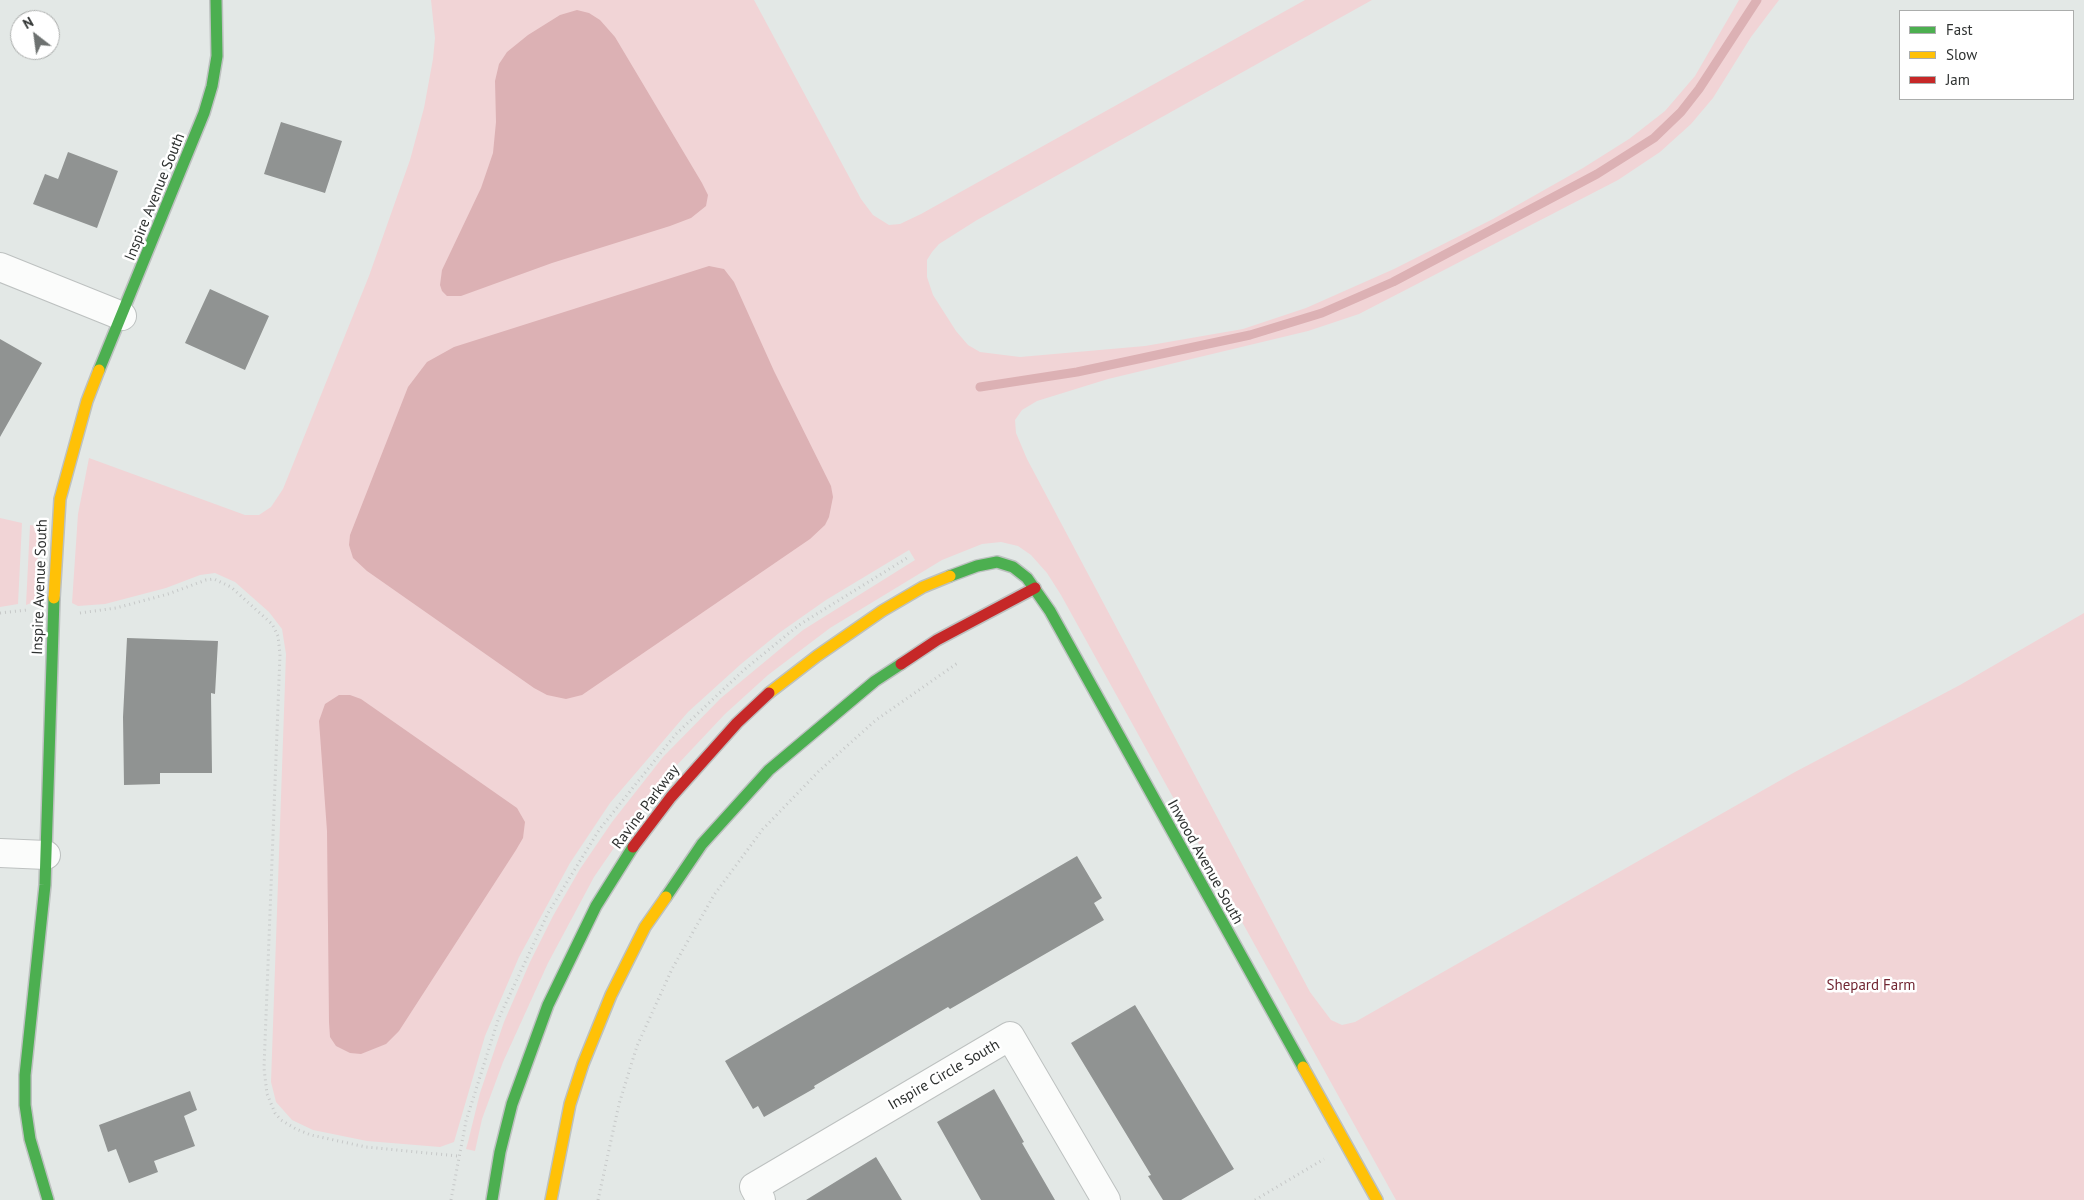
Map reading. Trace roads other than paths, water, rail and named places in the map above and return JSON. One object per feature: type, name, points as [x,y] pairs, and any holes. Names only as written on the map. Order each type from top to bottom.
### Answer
[{"type":"street","name":"Inspire Avenue South","points":[[48,1200],[32,1146],[25,1091],[27,1038],[41,934],[46,854],[56,545],[60,499],[80,422],[207,104],[217,56],[216,0]]},
{"type":"street","points":[[0,266],[122,316]]},
{"type":"street","name":"Inwood Avenue South","points":[[988,562],[997,562],[1013,567],[1036,588],[1377,1200]]},
{"type":"street","name":"Ravine Parkway","points":[[492,1200],[507,1121],[524,1066],[548,1005],[596,906],[656,815],[737,724],[769,694],[816,656],[882,611],[923,587],[988,562]]},
{"type":"street","points":[[551,1200],[570,1104],[583,1064],[611,995],[645,927],[702,844],[769,770],[875,681],[937,640],[1036,588]]},
{"type":"street","points":[[0,853],[46,854]]},
{"type":"street","name":"Inspire Circle South","points":[[761,1200],[754,1187],[1010,1036],[1106,1200]]},
{"type":"waterway","points":[[980,387],[1077,372],[1250,335],[1322,313],[1393,282],[1597,174],[1654,138],[1681,112],[1699,89],[1757,0]]},
{"type":"park label","name":"Shepard Farm","points":[[1871,986]]}]
